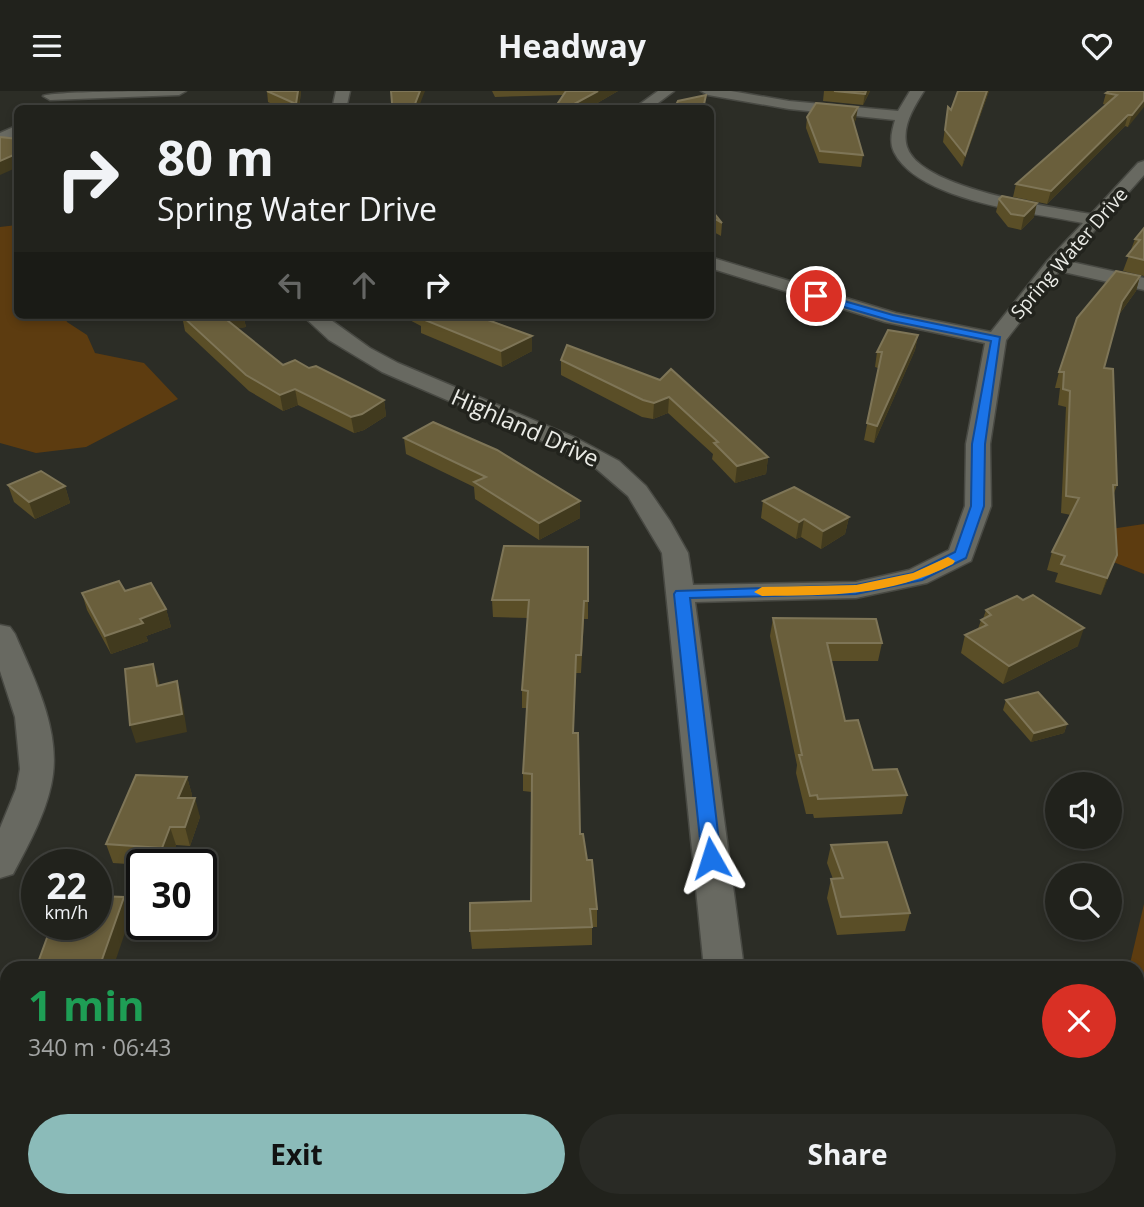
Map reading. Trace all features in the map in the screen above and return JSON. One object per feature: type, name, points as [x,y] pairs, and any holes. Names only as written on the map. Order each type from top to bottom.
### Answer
[{"type":"street","points":[[52,93],[179,91]]},
{"type":"street","points":[[646,105],[667,91]]},
{"type":"street","points":[[708,91],[789,105],[901,117]]},
{"type":"street","points":[[917,91],[901,117],[901,151],[917,170],[942,184],[989,198],[1096,220]]},
{"type":"street","name":"Spring Water Drive","points":[[682,594],[856,590],[917,577],[961,555],[978,506],[978,444],[996,339],[1055,264],[1144,166]]},
{"type":"street","points":[[714,264],[880,314],[996,339]]},
{"type":"street","points":[[1055,264],[1144,284]]},
{"type":"street","name":"Highland Drive","points":[[316,319],[335,337],[407,377],[583,449],[621,474],[643,498],[675,553],[682,594],[723,961]]},
{"type":"street","points":[[0,634],[28,703],[37,771],[13,842],[0,865]]},
{"type":"shaded area","points":[[14,225],[14,319],[66,319],[87,335],[95,353],[144,363],[178,399],[86,447],[36,453],[0,443],[0,227]]},
{"type":"shaded area","points":[[1144,524],[1144,574],[1098,556],[1084,533]]},
{"type":"shaded area","points":[[1144,904],[1144,961],[1131,961]]},
{"type":"building","points":[[267,91],[298,91],[296,104]]},
{"type":"building","points":[[391,91],[420,91],[415,105],[391,105]]},
{"type":"building","points":[[566,91],[598,91],[572,105],[557,105]]},
{"type":"building","points":[[834,91],[866,91],[865,94]]},
{"type":"building","points":[[958,91],[987,91],[965,155],[945,130],[948,107],[951,110]]},
{"type":"building","points":[[1144,91],[1144,100],[1132,115],[1128,115],[1051,191],[1016,184],[1117,95],[1106,93]]},
{"type":"building","points":[[706,95],[704,105],[676,105],[678,101]]},
{"type":"building","points":[[816,103],[858,107],[852,117],[863,155],[820,151],[807,117]]},
{"type":"building","points":[[0,137],[14,139],[14,155],[0,161]]},
{"type":"building","points":[[1002,196],[1037,203],[1024,216],[1011,214],[999,199]]},
{"type":"building","points":[[1144,228],[1144,260],[1127,256],[1140,240],[1135,239]]},
{"type":"building","points":[[1116,271],[1140,276],[1122,302],[1104,368],[1113,369],[1117,485],[1113,485],[1117,555],[1107,578],[1061,564],[1065,556],[1052,552],[1079,498],[1066,496],[1070,391],[1063,389],[1064,372],[1059,372],[1077,318]]},
{"type":"building","points":[[185,319],[226,319],[283,365],[295,360],[309,368],[316,366],[384,400],[362,414],[351,417],[295,389],[280,395],[246,375]]},
{"type":"building","points":[[422,319],[485,319],[532,336],[501,351]]},
{"type":"building","points":[[888,330],[918,335],[877,426],[867,423],[882,352],[877,352]]},
{"type":"building","points":[[567,345],[660,380],[671,369],[768,457],[737,466],[714,443],[718,442],[669,397],[654,403],[643,400],[561,360]]},
{"type":"building","points":[[433,422],[497,450],[580,501],[539,523],[474,482],[486,477],[404,438]]},
{"type":"building","points":[[41,471],[65,486],[29,502],[8,485]]},
{"type":"building","points":[[794,487],[849,517],[823,531],[804,519],[799,522],[763,501]]},
{"type":"building","points":[[504,546],[588,547],[588,601],[584,601],[581,655],[576,655],[573,733],[578,733],[580,834],[583,834],[587,860],[592,860],[597,909],[590,909],[592,927],[470,931],[470,903],[531,901],[532,774],[523,773],[528,691],[522,690],[529,600],[492,600]]},
{"type":"building","points":[[119,581],[125,591],[151,583],[166,609],[140,619],[143,623],[105,636],[82,593]]},
{"type":"building","points":[[1033,595],[1084,628],[1009,666],[965,635],[987,625],[981,620],[991,615],[986,610],[1017,596],[1023,600]]},
{"type":"building","points":[[773,618],[876,619],[882,643],[827,643],[845,721],[858,720],[873,770],[897,769],[907,795],[818,799],[817,795],[810,796],[799,755],[802,755]]},
{"type":"building","points":[[153,664],[157,686],[177,681],[182,714],[130,725],[125,669]]},
{"type":"building","points":[[1038,692],[1067,724],[1034,733],[1006,700]]},
{"type":"building","points":[[136,775],[187,777],[178,798],[195,798],[185,827],[170,827],[162,848],[106,844]]},
{"type":"building","points":[[887,842],[910,913],[841,917],[831,879],[843,878],[831,845]]},
{"type":"building","points":[[112,897],[124,897],[112,931]]},
{"type":"building","points":[[46,940],[109,940],[101,961],[39,961]]},
{"type":"slow traffic","points":[[762,592],[856,590],[917,577],[948,561]]},
{"type":"route","points":[[711,858],[682,594],[856,590],[917,577],[961,555],[978,506],[978,444],[996,339],[892,317],[816,296]]}]
